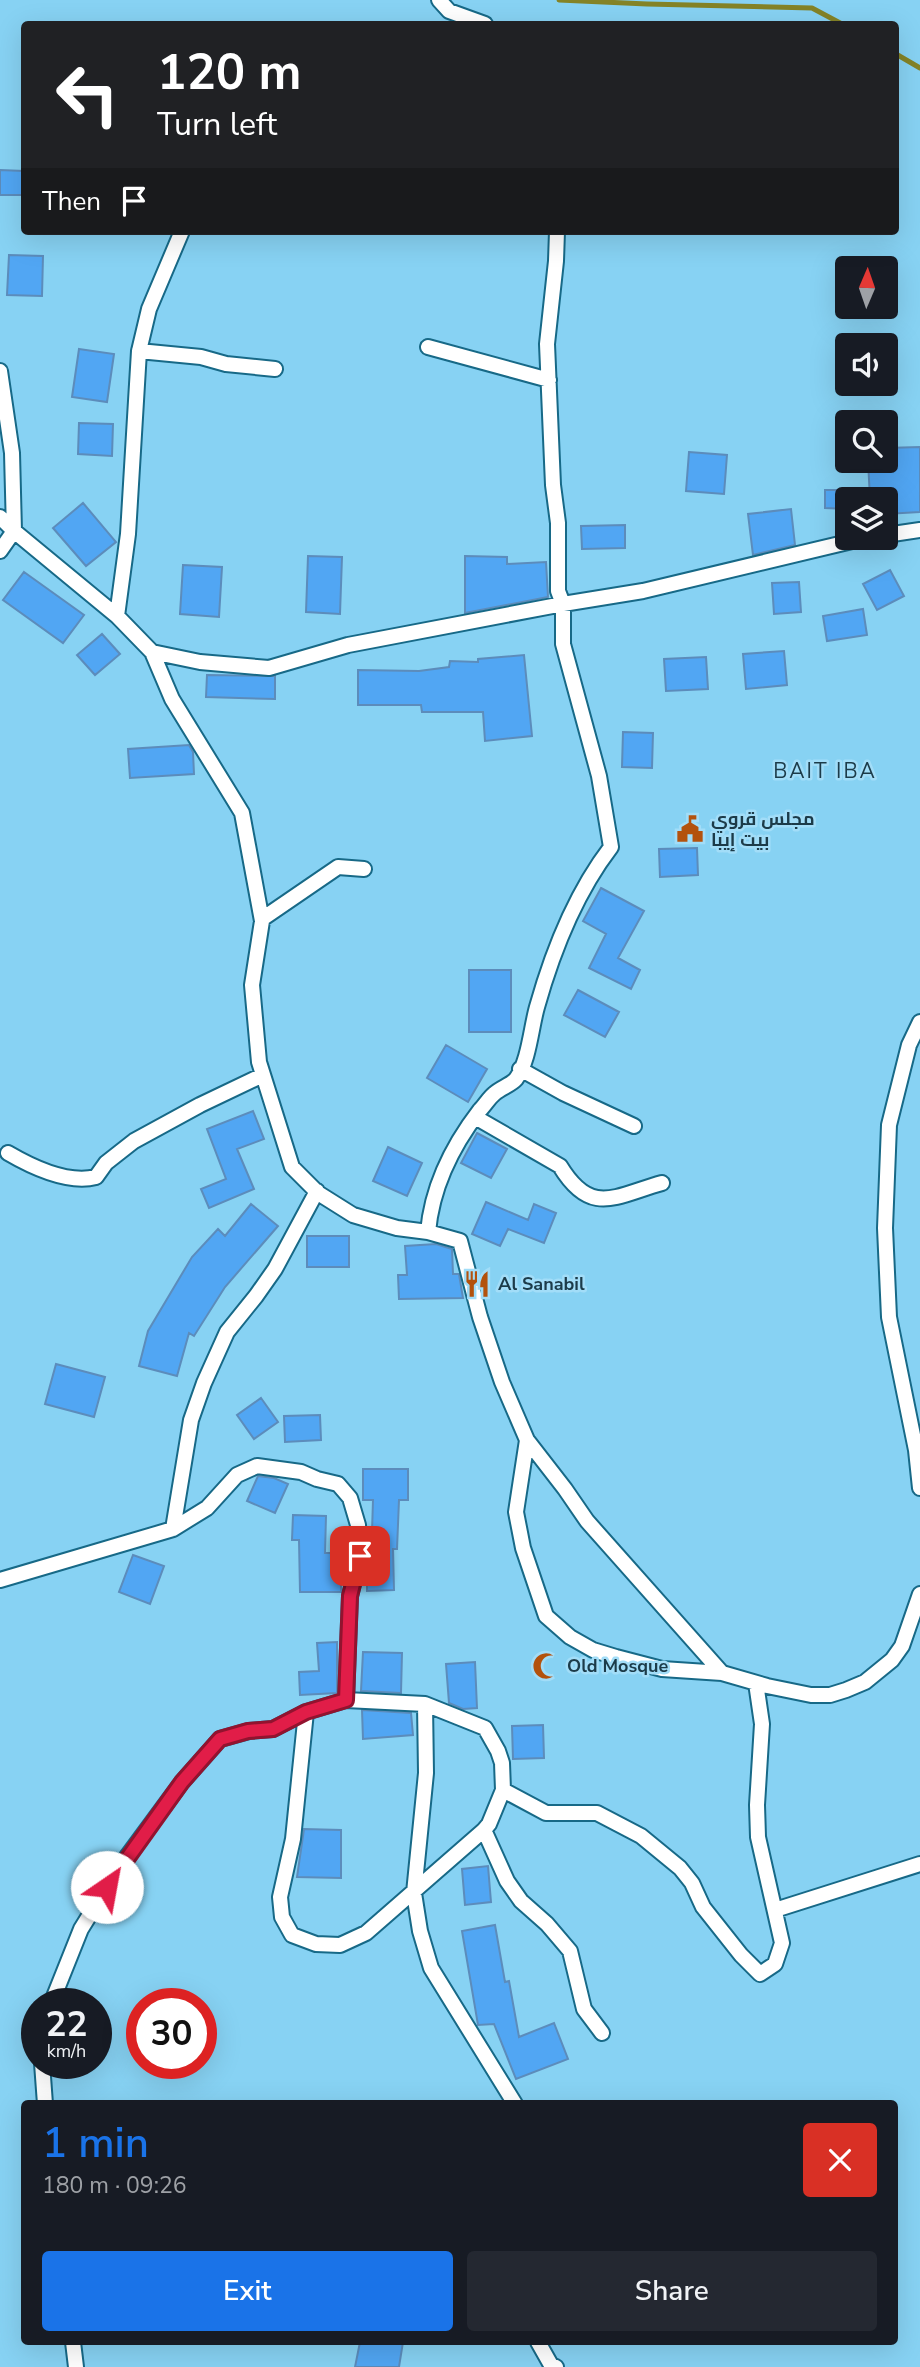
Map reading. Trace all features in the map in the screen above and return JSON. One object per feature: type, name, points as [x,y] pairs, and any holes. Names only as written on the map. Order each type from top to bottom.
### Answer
[{"type":"street","points":[[439,0],[449,11],[477,21]]},
{"type":"street","points":[[117,617],[128,534],[139,351],[149,309],[180,235]]},
{"type":"street","points":[[428,1232],[430,1210],[439,1183],[462,1135],[494,1094],[515,1079],[520,1069],[550,967],[579,896],[611,847],[599,776],[563,644],[563,604],[558,591],[558,523],[553,485],[547,344],[557,235]]},
{"type":"street","points":[[428,347],[549,380]]},
{"type":"street","points":[[139,351],[201,357],[226,364],[275,369]]},
{"type":"street","points":[[0,371],[12,453],[14,531],[0,551]]},
{"type":"street","points":[[0,517],[117,617],[152,652],[177,708],[242,813],[262,919],[252,985],[259,1062],[292,1167],[317,1191],[353,1215],[397,1228],[428,1232],[460,1241],[480,1317],[502,1382],[527,1440],[587,1521],[722,1673]]},
{"type":"street","points":[[898,533],[920,530]]},
{"type":"street","points":[[152,652],[200,663],[269,668],[348,645],[643,591],[835,545]]},
{"type":"street","points":[[262,919],[338,867],[364,869]]},
{"type":"street","points":[[920,1022],[909,1045],[888,1125],[885,1228],[889,1317],[916,1450],[920,1488]]},
{"type":"street","points":[[520,1069],[563,1093],[634,1126]]},
{"type":"street","points":[[8,1153],[32,1167],[84,1180],[96,1177],[106,1163],[134,1141],[263,1075]]},
{"type":"street","points":[[475,1117],[560,1166],[582,1193],[601,1200],[662,1183]]},
{"type":"street","points":[[173,1529],[191,1420],[204,1383],[227,1332],[275,1269],[317,1191]]},
{"type":"street","points":[[527,1440],[516,1512],[523,1548],[546,1616],[570,1637],[593,1650],[662,1670],[722,1673],[811,1695],[830,1695],[865,1682],[892,1660],[915,1620],[920,1594]]},
{"type":"street","points":[[0,1580],[173,1529],[208,1507],[237,1475],[257,1466],[301,1472],[338,1484],[350,1498],[358,1525],[360,1556],[350,1596],[346,1700]]},
{"type":"street","points":[[503,1790],[546,1813],[597,1813],[641,1836],[680,1868],[692,1883],[703,1907],[741,1955],[760,1974],[775,1964],[782,1943],[758,1837],[757,1805],[762,1724],[756,1683]]},
{"type":"street","points":[[57,1988],[81,1929],[120,1866],[182,1782],[220,1739],[248,1731],[273,1729],[306,1712],[346,1700],[425,1704],[485,1728],[498,1751],[502,1763],[503,1790],[489,1824],[366,1933],[340,1945],[316,1944],[292,1935],[282,1917],[280,1897],[293,1839],[306,1712]]},
{"type":"street","points":[[425,1704],[425,1773],[414,1892],[420,1931],[431,1968],[513,2100]]},
{"type":"street","points":[[484,1830],[507,1881],[521,1901],[547,1924],[570,1951],[584,2009],[602,2033]]},
{"type":"street","points":[[775,1910],[920,1864]]},
{"type":"street","points":[[43,2079],[45,2100]]},
{"type":"street","points":[[73,2345],[76,2367]]},
{"type":"street","points":[[540,2345],[551,2365],[556,2367]]},
{"type":"building","points":[[0,170],[21,171],[21,195],[0,195]]},
{"type":"building","points":[[9,255],[43,256],[42,296],[7,295]]},
{"type":"building","points":[[79,349],[114,354],[107,402],[72,397]]},
{"type":"building","points":[[79,423],[113,424],[112,456],[78,454]]},
{"type":"building","points":[[920,447],[920,512],[898,513],[898,487],[869,487],[869,473],[898,473],[898,448]]},
{"type":"building","points":[[689,452],[727,455],[724,494],[686,491]]},
{"type":"building","points":[[825,490],[835,490],[835,508],[825,508]]},
{"type":"building","points":[[83,503],[116,542],[86,566],[53,528]]},
{"type":"building","points":[[791,509],[795,545],[753,555],[748,514]]},
{"type":"building","points":[[625,525],[625,548],[582,549],[581,526]]},
{"type":"building","points":[[308,556],[342,557],[340,614],[306,612]]},
{"type":"building","points":[[465,556],[507,557],[507,564],[546,562],[548,597],[465,613]]},
{"type":"building","points":[[183,565],[222,567],[219,617],[180,614]]},
{"type":"building","points":[[890,570],[904,596],[877,610],[863,584]]},
{"type":"building","points":[[24,572],[84,615],[63,643],[3,600]]},
{"type":"building","points":[[799,582],[801,612],[774,614],[772,583]]},
{"type":"building","points":[[863,609],[867,635],[827,641],[823,616]]},
{"type":"building","points":[[102,634],[120,654],[95,675],[77,655]]},
{"type":"building","points":[[784,651],[787,685],[746,689],[743,654]]},
{"type":"building","points":[[524,655],[532,736],[485,741],[483,712],[422,712],[421,705],[358,705],[358,670],[419,671],[449,667],[450,661],[478,662],[478,659]]},
{"type":"building","points":[[706,657],[708,689],[666,691],[664,659]]},
{"type":"building","points":[[207,675],[275,676],[275,699],[206,697]]},
{"type":"building","points":[[623,732],[653,733],[652,768],[622,767]]},
{"type":"building","points":[[189,745],[193,752],[194,774],[130,778],[128,749]]},
{"type":"building","points":[[697,848],[698,875],[660,877],[659,849]]},
{"type":"building","points":[[601,888],[644,911],[618,958],[640,970],[631,989],[589,968],[606,934],[583,921]]},
{"type":"building","points":[[469,970],[511,970],[511,1032],[469,1032]]},
{"type":"building","points":[[578,990],[619,1012],[605,1037],[564,1015]]},
{"type":"building","points":[[446,1045],[487,1069],[468,1102],[427,1078]]},
{"type":"building","points":[[253,1111],[264,1139],[237,1149],[254,1189],[209,1208],[201,1189],[226,1179],[207,1129]]},
{"type":"building","points":[[477,1133],[507,1149],[491,1178],[461,1163]]},
{"type":"building","points":[[388,1147],[422,1163],[407,1196],[373,1181]]},
{"type":"building","points":[[486,1202],[528,1220],[534,1204],[556,1213],[544,1243],[508,1229],[500,1246],[472,1234]]},
{"type":"building","points":[[251,1204],[278,1226],[225,1287],[194,1336],[189,1333],[177,1376],[139,1366],[148,1331],[192,1257],[218,1229],[225,1236]]},
{"type":"building","points":[[307,1236],[349,1236],[349,1267],[307,1267]]},
{"type":"building","points":[[436,1244],[452,1249],[453,1274],[459,1274],[463,1298],[399,1299],[398,1275],[407,1275],[405,1246]]},
{"type":"building","points":[[56,1364],[105,1377],[94,1417],[45,1404]]},
{"type":"building","points":[[261,1398],[278,1422],[254,1439],[237,1415]]},
{"type":"building","points":[[320,1415],[321,1440],[285,1442],[284,1416]]},
{"type":"building","points":[[363,1469],[408,1469],[408,1500],[399,1500],[397,1549],[393,1549],[394,1590],[367,1591],[367,1568],[368,1564],[371,1564],[373,1500],[363,1500]]},
{"type":"building","points":[[258,1476],[274,1478],[288,1484],[275,1513],[247,1501]]},
{"type":"building","points":[[293,1515],[326,1516],[325,1553],[341,1553],[341,1592],[300,1592],[299,1540],[292,1540]]},
{"type":"building","points":[[133,1555],[164,1566],[150,1604],[119,1592]]},
{"type":"building","points":[[337,1642],[337,1693],[300,1695],[299,1672],[319,1671],[317,1643]]},
{"type":"building","points":[[363,1652],[402,1653],[401,1693],[361,1691]]},
{"type":"building","points":[[475,1662],[477,1708],[463,1709],[449,1703],[446,1664]]},
{"type":"building","points":[[362,1710],[411,1713],[413,1735],[363,1739]]},
{"type":"building","points":[[543,1725],[544,1758],[513,1759],[512,1726]]},
{"type":"building","points":[[304,1829],[341,1830],[341,1878],[297,1877]]},
{"type":"building","points":[[488,1866],[491,1902],[465,1905],[462,1869]]},
{"type":"building","points":[[495,1925],[505,1982],[509,1981],[519,2037],[554,2023],[568,2059],[516,2079],[494,2024],[478,2025],[462,1931]]},
{"type":"building","points":[[359,2345],[403,2345],[399,2367],[355,2367]]},
{"type":"waterway","points":[[559,0],[812,8],[836,21]]},
{"type":"waterway","points":[[899,56],[920,68]]},
{"type":"place","name":"مجلس قروي بيت إيبا","points":[[690,829]]},
{"type":"place","name":"Al Sanabil","points":[[477,1284]]},
{"type":"place","name":"Old Mosque","points":[[546,1666]]},
{"type":"district","name":"BAIT IBA","points":[[825,771]]},
{"type":"route","points":[[107,1887],[182,1782],[220,1739],[248,1731],[273,1729],[306,1712],[346,1700],[350,1596],[360,1556]]}]
